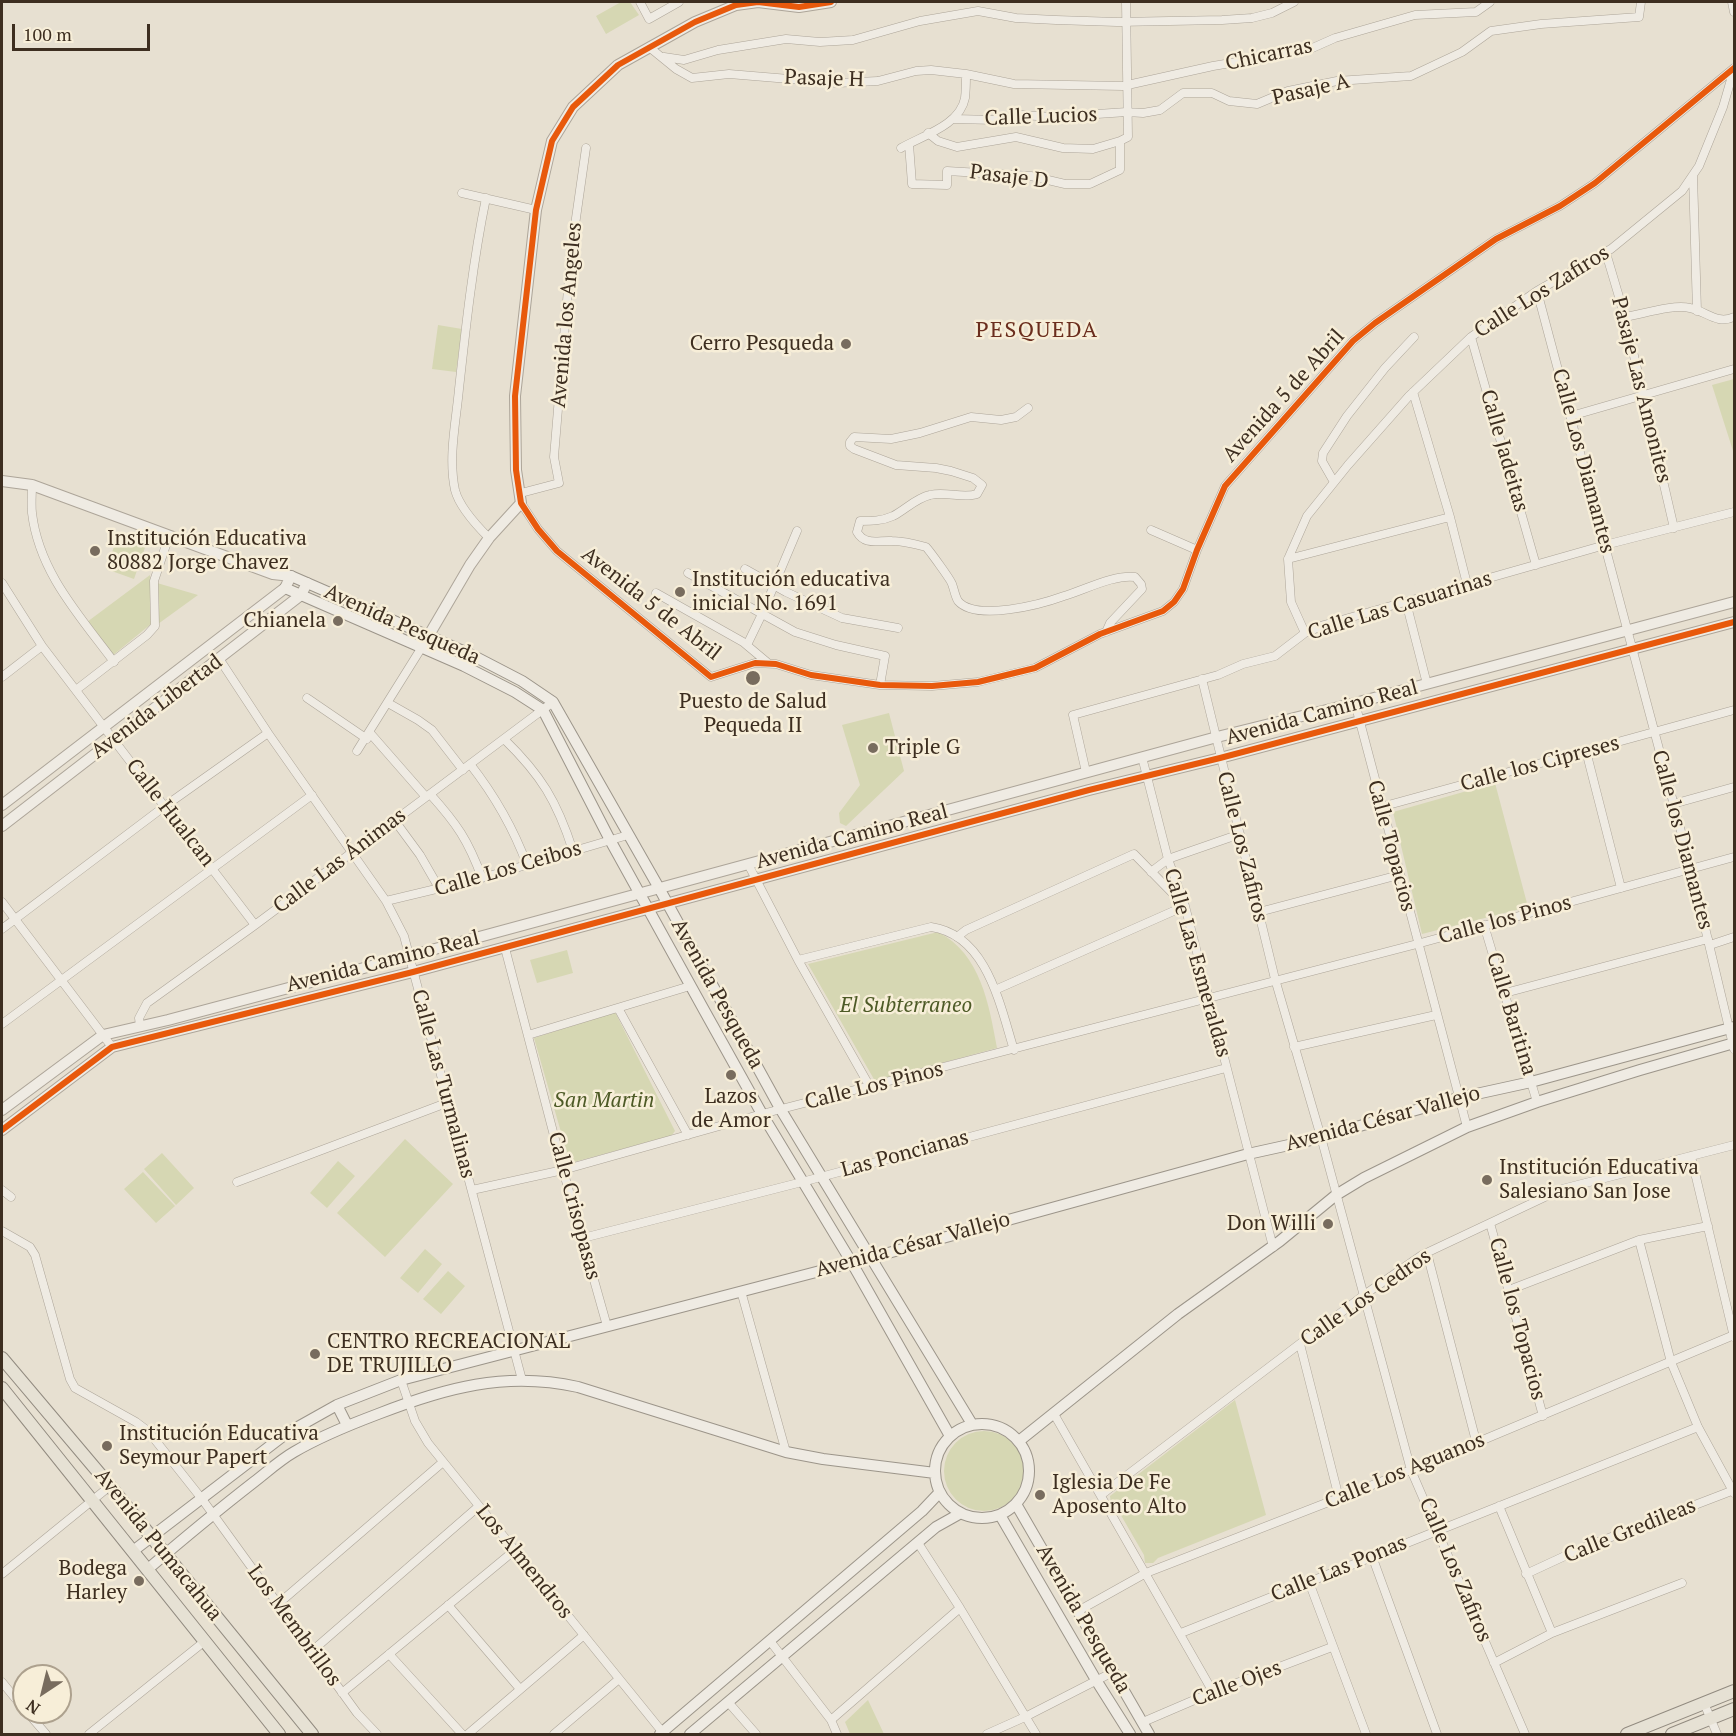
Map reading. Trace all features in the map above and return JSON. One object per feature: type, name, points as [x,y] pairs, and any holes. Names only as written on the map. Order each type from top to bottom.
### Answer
[{"type":"main road","name":"Avenida 5 de Abril","points":[[521,498],[516,470],[515,396],[536,210],[552,141],[573,107],[618,65],[695,22],[736,5],[759,2],[799,7],[831,2]]},
{"type":"main road","name":"Avenida Pesqueda","points":[[2,481],[32,485],[273,574],[291,576],[429,636],[522,681],[553,702],[668,904],[781,1110],[972,1424]]},
{"type":"main road","points":[[422,646],[470,565],[521,498]]},
{"type":"main road","name":"Avenida Pesqueda","points":[[273,574],[285,588],[422,646],[515,692],[543,710],[610,840],[690,986],[950,1436]]},
{"type":"main road","name":"Avenida Libertad","points":[[2,805],[285,588],[291,576]]},
{"type":"main road","name":"Avenida Libertad","points":[[2,826],[302,595],[307,583]]},
{"type":"main road","name":"Avenida Camino Real","points":[[2,1110],[103,1035],[409,956],[1217,737],[1627,632],[1734,602]]},
{"type":"main road","points":[[355,618],[360,606]]},
{"type":"main road","name":"Avenida Camino Real","points":[[2,1130],[112,1047],[505,948],[1147,775],[1220,758],[1734,622]]},
{"type":"main road","points":[[704,1010],[721,1002]]},
{"type":"main road","name":"Avenida César Vallejo","points":[[133,1551],[287,1433],[337,1405],[401,1380],[852,1263],[1458,1098],[1531,1082],[1732,1028]]},
{"type":"main road","name":"Avenida César Vallejo","points":[[1019,1441],[1178,1314],[1272,1246],[1336,1195],[1364,1178],[1467,1127],[1537,1102],[1640,1070],[1734,1045]]},
{"type":"main road","name":"Avenida Pumacahua","points":[[2,1358],[110,1486],[312,1734]]},
{"type":"main road","points":[[148,1569],[213,1514],[293,1452],[347,1425],[408,1402],[485,1382],[549,1380],[786,1452],[935,1473]]},
{"type":"main road","name":"Avenida Pumacahua","points":[[2,1388],[279,1734]]},
{"type":"main road","points":[[337,1405],[347,1425]]},
{"type":"main road","points":[[972,1424],[993,1424],[1003,1428],[1019,1441],[1026,1453],[1029,1473],[1024,1493],[1016,1504],[1000,1515],[980,1518],[961,1513],[945,1501],[940,1492],[935,1473],[938,1453],[950,1436],[960,1428],[972,1424]]},
{"type":"main road","points":[[662,1734],[922,1511],[940,1492]]},
{"type":"main road","name":"Avenida Pesqueda","points":[[1016,1504],[1149,1734]]},
{"type":"main road","points":[[690,1734],[936,1527],[961,1513]]},
{"type":"main road","name":"Avenida Pesqueda","points":[[1000,1515],[1130,1734]]},
{"type":"main road","points":[[1627,1734],[1734,1691]]},
{"type":"main road","points":[[1672,1734],[1734,1709]]},
{"type":"street","points":[[640,2],[649,19],[679,2]]},
{"type":"street","points":[[928,133],[938,141],[957,147],[1016,137],[1063,148],[1093,148],[1128,137],[1126,2]]},
{"type":"street","points":[[662,57],[684,60],[718,50],[786,39],[820,42],[853,40],[920,21],[978,11],[1016,18],[1126,21],[1252,18],[1272,13],[1294,2]]},
{"type":"street","name":"Chicarras","points":[[1042,86],[1127,85],[1213,66],[1308,50],[1340,36],[1415,15],[1476,12],[1490,2]]},
{"type":"street","name":"Pasaje A","points":[[1127,112],[1143,113],[1160,110],[1183,93],[1212,93],[1229,101],[1257,104],[1288,92],[1337,81],[1411,76],[1462,52],[1491,31],[1541,24],[1639,16],[1641,2]]},
{"type":"street","points":[[1732,2],[1734,12]]},
{"type":"street","name":"Pasaje H","points":[[649,47],[676,69],[692,78],[729,74],[837,83],[878,81],[916,70],[966,74],[1014,84],[1042,86]]},
{"type":"street","name":"Calle Los Zafiros","points":[[1305,633],[1291,602],[1288,559],[1307,516],[1413,392],[1471,337],[1537,291],[1606,253],[1682,191],[1699,166],[1723,107],[1734,68]]},
{"type":"street","name":"Avenida 5 de Abril","points":[[521,498],[538,529],[557,551],[711,676],[755,663],[768,663],[811,675],[880,685],[932,686],[978,682],[1035,668],[1106,632],[1163,611],[1174,602],[1183,589],[1225,486],[1353,341],[1375,323],[1496,239],[1560,206],[1595,183],[1734,68]]},
{"type":"street","points":[[928,133],[946,126],[954,119],[964,100],[966,74]]},
{"type":"street","name":"Calle Lucios","points":[[954,119],[995,120],[1022,115],[1052,117],[1127,112]]},
{"type":"street","name":"Pasaje D","points":[[928,133],[905,146],[912,184],[947,185],[947,171],[1031,176],[1065,184],[1090,184],[1120,170],[1120,141]]},
{"type":"street","name":"Avenida los Angeles","points":[[521,498],[559,483],[554,457],[571,253],[586,148]]},
{"type":"street","points":[[1693,175],[1697,311]]},
{"type":"street","points":[[462,193],[536,210]]},
{"type":"street","points":[[486,198],[466,328],[452,460],[456,492],[474,522],[489,538]]},
{"type":"street","name":"Pasaje Las Amonites","points":[[1606,253],[1625,317],[1674,528]]},
{"type":"street","name":"Calle Los Diamantes","points":[[1537,291],[1627,632]]},
{"type":"street","points":[[1625,317],[1691,308],[1717,319],[1729,320],[1734,317]]},
{"type":"street","points":[[1334,482],[1322,460],[1323,453],[1347,416],[1385,368],[1414,337]]},
{"type":"street","name":"Calle Jadeitas","points":[[1471,337],[1536,565]]},
{"type":"street","points":[[1570,416],[1734,369]]},
{"type":"street","points":[[1413,392],[1467,584]]},
{"type":"street","points":[[1028,408],[1016,417],[1001,420],[970,417],[920,433],[891,439],[854,437],[850,441],[850,446],[854,449],[896,465],[951,471],[973,478],[982,484],[981,490],[971,496],[951,493],[929,495],[892,516],[876,521],[860,521],[857,532],[860,538],[867,541],[893,541],[926,547],[952,581],[958,600],[968,608],[983,611],[1004,610],[1061,597],[1116,579],[1135,577],[1142,589],[1110,623],[1106,632]]},
{"type":"street","points":[[32,485],[32,512],[41,553],[56,585],[114,662]]},
{"type":"street","name":"Calle Las Casuarinas","points":[[1086,772],[1073,715],[1202,680],[1243,664],[1275,656],[1305,633],[1324,625],[1605,545],[1734,512]]},
{"type":"street","points":[[1288,559],[1450,517]]},
{"type":"street","points":[[1151,530],[1197,550]]},
{"type":"street","points":[[747,645],[797,531]]},
{"type":"street","points":[[76,690],[114,662],[155,626],[154,581],[169,536]]},
{"type":"street","points":[[745,569],[842,618],[898,628]]},
{"type":"street","points":[[688,573],[795,632],[836,645],[885,656],[880,685]]},
{"type":"street","name":"Calle Hualcan","points":[[2,583],[42,646],[255,925]]},
{"type":"street","points":[[656,592],[747,645],[768,663]]},
{"type":"street","points":[[1406,602],[1427,684]]},
{"type":"street","name":"Calle los Diamantes","points":[[1627,632],[1691,869],[1732,1028],[1734,1045]]},
{"type":"street","points":[[2,677],[42,646]]},
{"type":"street","points":[[357,751],[422,646]]},
{"type":"street","name":"Calle Las Turmalinas","points":[[220,660],[268,733],[387,901],[404,936],[522,1380]]},
{"type":"street","name":"Calle Los Zafiros","points":[[1202,680],[1275,979]]},
{"type":"street","points":[[306,698],[368,736],[452,819],[470,847],[482,878]]},
{"type":"street","name":"Calle Las Ánimas","points":[[140,1026],[139,1018],[147,1003],[553,702]]},
{"type":"street","points":[[388,703],[432,730],[463,770]]},
{"type":"street","name":"Calle Topacios","points":[[1355,703],[1467,1127]]},
{"type":"street","name":"Calle los Cipreses","points":[[1381,807],[1734,710]]},
{"type":"street","points":[[2,929],[165,806],[268,733]]},
{"type":"street","points":[[504,739],[528,762],[548,789],[563,819],[573,851]]},
{"type":"street","points":[[1586,751],[1621,888]]},
{"type":"street","name":"Calle Las Esmeraldas","points":[[1142,757],[1167,859],[1185,906],[1272,1246]]},
{"type":"street","points":[[470,764],[504,811],[527,865]]},
{"type":"street","points":[[1673,804],[1734,787]]},
{"type":"street","points":[[2,1024],[312,795]]},
{"type":"street","points":[[394,821],[420,855],[439,888]]},
{"type":"street","points":[[1151,872],[1167,859],[1240,834]]},
{"type":"street","name":"Calle Los Ceibos","points":[[387,901],[482,878],[628,835]]},
{"type":"street","points":[[957,936],[1134,854],[1185,906],[995,990]]},
{"type":"street","name":"Calle los Pinos","points":[[1275,979],[1417,944],[1734,857]]},
{"type":"street","points":[[748,864],[798,960],[870,1087]]},
{"type":"street","points":[[1259,912],[1399,875]]},
{"type":"street","points":[[2,902],[112,1047]]},
{"type":"street","name":"Calle Baritina","points":[[1484,925],[1537,1102]]},
{"type":"street","points":[[798,960],[931,927],[944,929],[957,936],[982,964],[995,990],[1014,1050]]},
{"type":"street","points":[[1504,993],[1709,942],[1734,938]]},
{"type":"street","name":"Calle Crisopasas","points":[[505,948],[563,1170],[607,1326]]},
{"type":"street","points":[[1275,979],[1336,1195]]},
{"type":"street","name":"Calle Los Pinos","points":[[472,1190],[563,1170],[762,1114],[1014,1050],[1275,979]]},
{"type":"street","points":[[528,1035],[690,986]]},
{"type":"street","points":[[618,1008],[688,1135]]},
{"type":"street","points":[[1294,1047],[1436,1016]]},
{"type":"street","name":"Las Poncianas","points":[[583,1238],[821,1177],[1226,1068]]},
{"type":"street","points":[[237,1182],[449,1102]]},
{"type":"street","name":"Calle Los Cedros","points":[[1101,1495],[1364,1295],[1427,1253],[1562,1189],[1734,1145]]},
{"type":"street","points":[[1691,1156],[1734,1335]]},
{"type":"street","points":[[2,1190],[11,1197]]},
{"type":"street","name":"Calle Los Zafiros","points":[[1336,1195],[1411,1470],[1525,1734]]},
{"type":"street","name":"Calle los Topacios","points":[[1490,1223],[1544,1416]]},
{"type":"street","points":[[1509,1290],[1639,1240],[1707,1226]]},
{"type":"street","name":"Los Membrillos","points":[[2,1231],[30,1247],[35,1255],[70,1379],[75,1388],[148,1431],[202,1499],[357,1713],[377,1734]]},
{"type":"street","points":[[1639,1240],[1671,1362],[1698,1426],[1734,1491]]},
{"type":"street","points":[[1427,1253],[1476,1441]]},
{"type":"street","points":[[741,1291],[786,1452]]},
{"type":"street","name":"Calle Los Aguanos","points":[[1078,1611],[1146,1574],[1411,1470],[1476,1441],[1544,1416],[1734,1335]]},
{"type":"street","points":[[1300,1344],[1339,1498]]},
{"type":"street","name":"Los Almendros","points":[[401,1380],[415,1422],[428,1443],[662,1734]]},
{"type":"street","points":[[1054,1414],[1213,1692]]},
{"type":"street","name":"Calle Las Ponas","points":[[1181,1633],[1698,1426]]},
{"type":"street","points":[[278,1604],[443,1462]]},
{"type":"street","points":[[2,1574],[110,1486]]},
{"type":"street","name":"Calle Gredileas","points":[[1526,1574],[1580,1550],[1734,1491]]},
{"type":"street","points":[[312,1651],[479,1506]]},
{"type":"street","points":[[1499,1506],[1552,1633]]},
{"type":"street","points":[[918,1543],[1036,1734]]},
{"type":"street","points":[[342,1693],[515,1550]]},
{"type":"street","points":[[1372,1556],[1437,1734]]},
{"type":"street","points":[[1309,1582],[1366,1734]]},
{"type":"street","points":[[1494,1663],[1552,1633],[1682,1582]]},
{"type":"street","points":[[448,1605],[520,1689]]},
{"type":"street","points":[[831,1720],[960,1608]]},
{"type":"street","points":[[468,1734],[584,1635]]},
{"type":"street","points":[[89,1734],[205,1641]]},
{"type":"street","points":[[770,1641],[831,1720],[837,1734]]},
{"type":"street","name":"Calle Ojes","points":[[1143,1722],[1213,1692],[1332,1647]]},
{"type":"street","points":[[389,1654],[462,1734]]},
{"type":"street","points":[[987,1734],[1113,1672]]},
{"type":"street","points":[[555,1734],[619,1679]]},
{"type":"street","points":[[2,1682],[12,1694]]},
{"type":"street","points":[[728,1702],[756,1734]]},
{"type":"street","points":[[1704,1703],[1717,1734]]},
{"type":"green space","points":[[621,2],[630,2],[639,15],[606,34],[596,16]]},
{"type":"green space","points":[[438,325],[462,329],[456,372],[432,369]]},
{"type":"green space","points":[[1734,379],[1734,454],[1712,385]]},
{"type":"green space","points":[[119,533],[147,542],[134,579],[106,569]]},
{"type":"green space","points":[[150,575],[151,624],[112,656],[87,622]]},
{"type":"green space","points":[[157,583],[198,595],[158,624]]},
{"type":"green space","name":"Triple G","points":[[889,713],[904,771],[846,826],[840,823],[839,813],[860,785],[842,725]]},
{"type":"green space","points":[[1495,783],[1528,907],[1422,934],[1393,812]]},
{"type":"green space","name":"El Subterraneo","points":[[938,932],[964,953],[981,982],[997,1048],[875,1081],[808,964]]},
{"type":"green space","points":[[567,950],[573,973],[537,983],[530,960]]},
{"type":"green space","name":"San Martin","points":[[615,1012],[675,1131],[671,1136],[574,1162],[569,1160],[534,1038]]},
{"type":"green space","points":[[405,1139],[453,1184],[385,1257],[337,1213]]},
{"type":"green space","points":[[162,1153],[194,1188],[176,1205],[144,1169]]},
{"type":"green space","points":[[338,1161],[355,1176],[327,1208],[310,1193]]},
{"type":"green space","points":[[143,1172],[175,1206],[156,1223],[124,1189]]},
{"type":"green space","points":[[425,1249],[442,1264],[418,1293],[400,1278]]},
{"type":"green space","points":[[448,1271],[465,1286],[441,1314],[423,1299]]},
{"type":"green space","points":[[1235,1400],[1266,1515],[1158,1558],[1153,1563],[1145,1563],[1144,1555],[1115,1505],[1111,1503],[1110,1496]]},
{"type":"green space","points":[[984,1431],[999,1434],[1012,1443],[1021,1456],[1024,1471],[1021,1486],[1012,1499],[999,1508],[984,1511],[969,1508],[956,1499],[947,1486],[944,1471],[947,1456],[956,1443],[969,1434]]},
{"type":"green space","points":[[868,1700],[884,1734],[850,1734],[845,1722]]},
{"type":"cycle path","points":[[831,2],[799,7],[758,2],[736,5],[695,22],[618,65],[573,107],[552,141],[536,210],[515,396],[516,470],[521,503],[538,529],[557,551],[711,677],[755,663],[776,664],[811,675],[880,685],[932,686],[978,682],[1035,668],[1100,634],[1163,611],[1174,602],[1183,589],[1225,486],[1353,341],[1375,323],[1496,239],[1560,206],[1595,183],[1734,68]]},
{"type":"cycle path","points":[[2,1130],[112,1047],[413,972],[1089,790],[1220,758],[1734,622]]},
{"type":"place","name":"Cerro Pesqueda","points":[[846,344]]},
{"type":"place","name":"Institución Educativa 80882 Jorge Chavez","points":[[95,551]]},
{"type":"place","name":"Institución educativa inicial No. 1691","points":[[680,592]]},
{"type":"place","name":"Chianela","points":[[338,621]]},
{"type":"place","name":"Puesto de Salud Pequeda II","points":[[753,678]]},
{"type":"place","name":"Triple G","points":[[873,748]]},
{"type":"place","name":"Lazos de Amor","points":[[731,1075]]},
{"type":"place","name":"Institución Educativa Salesiano San Jose","points":[[1487,1180]]},
{"type":"place","name":"Don Willi","points":[[1328,1224]]},
{"type":"place","name":"CENTRO RECREACIONAL DE TRUJILLO","points":[[315,1354]]},
{"type":"place","name":"Institución Educativa Seymour Papert","points":[[107,1446]]},
{"type":"place","name":"Iglesia De Fe Aposento Alto","points":[[1040,1495]]},
{"type":"place","name":"Bodega Harley","points":[[139,1581]]},
{"type":"district","name":"PESQUEDA","points":[[1037,331]]}]
